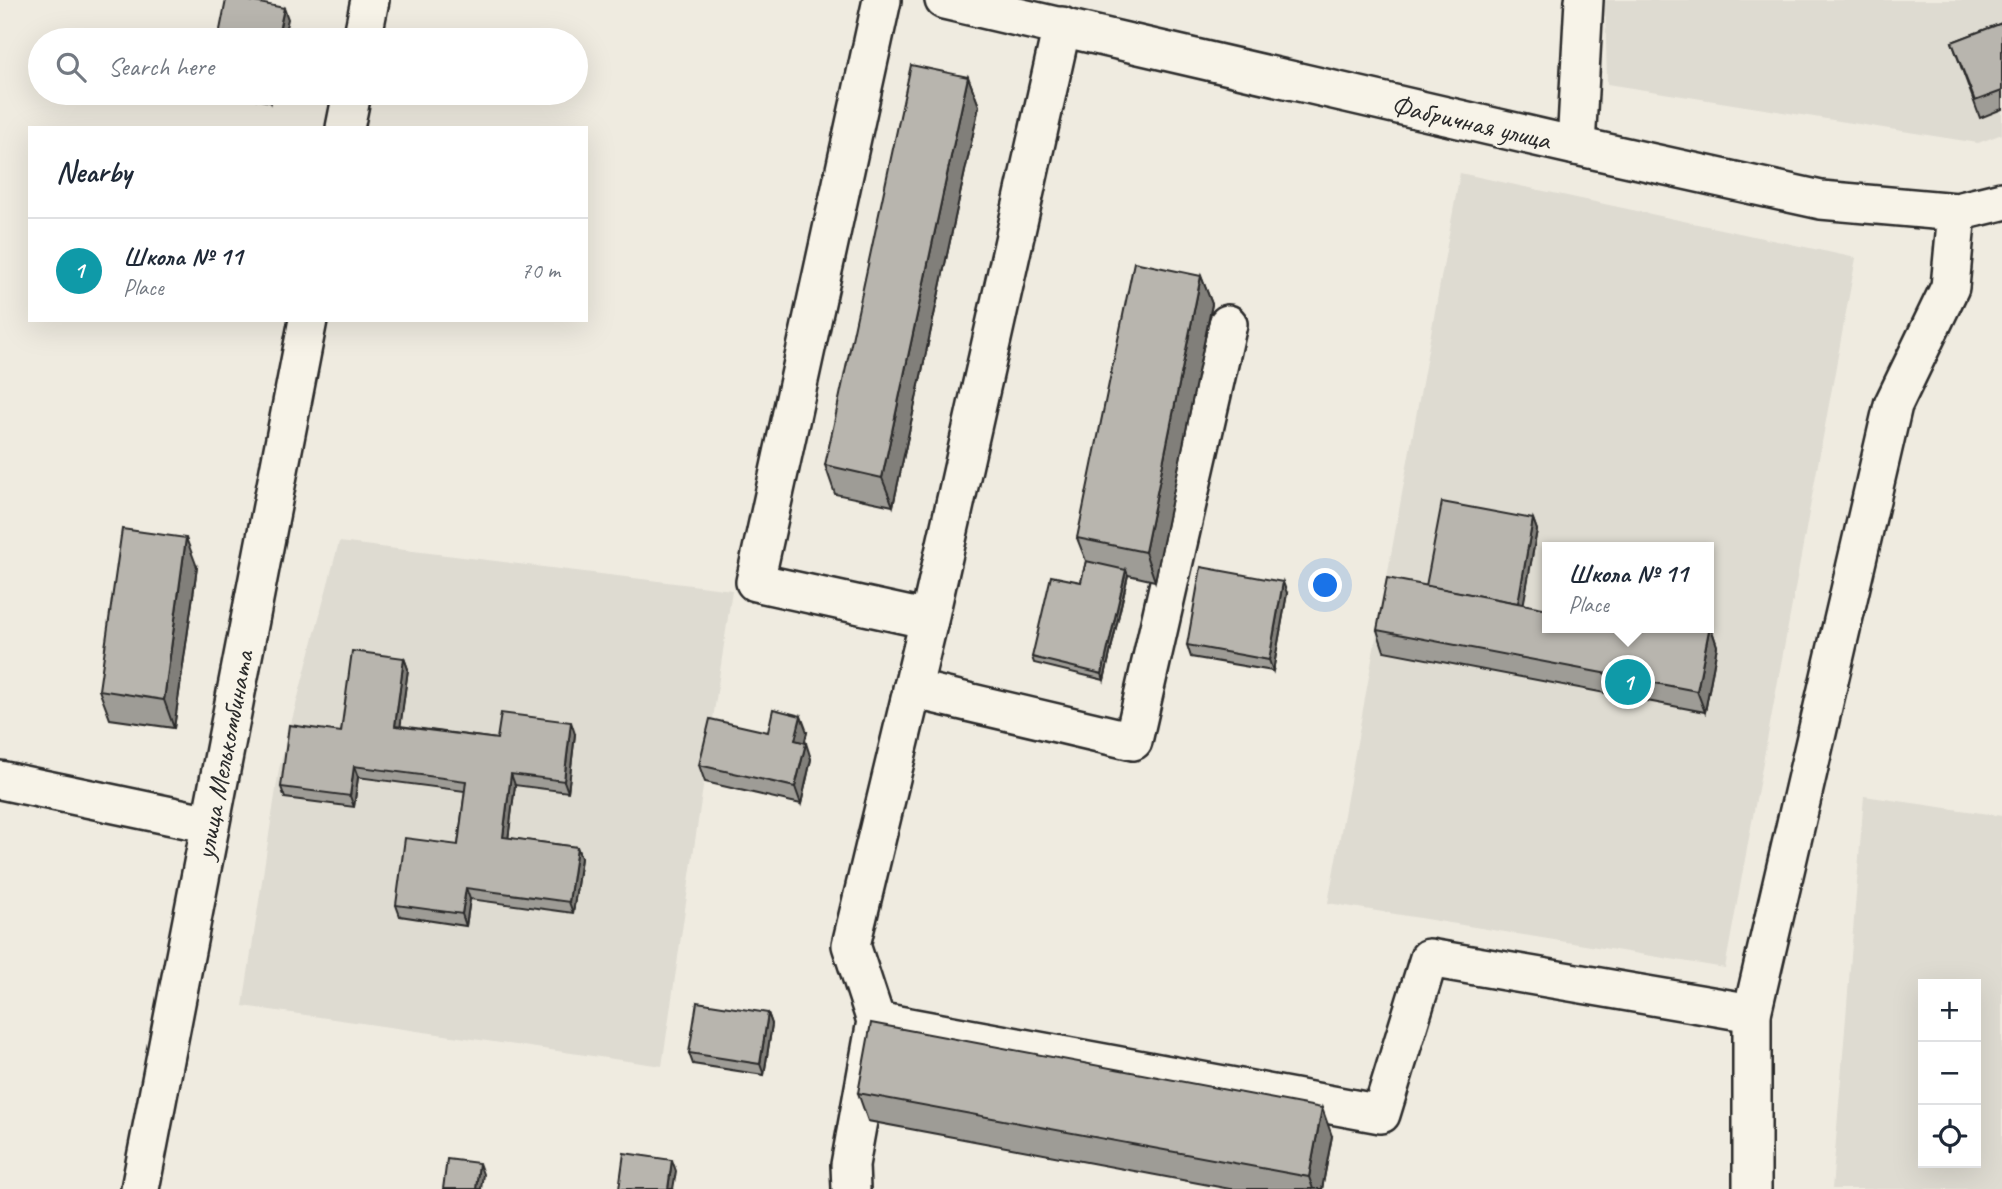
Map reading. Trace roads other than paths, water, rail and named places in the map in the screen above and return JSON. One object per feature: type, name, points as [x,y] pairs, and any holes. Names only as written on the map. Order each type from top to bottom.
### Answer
[{"type":"street","points":[[364,28],[370,0]]},
{"type":"street","points":[[882,0],[755,582],[929,620]]},
{"type":"street","name":"Фабричная улица","points":[[944,0],[1821,200],[1957,212],[2002,201]]},
{"type":"street","points":[[1576,146],[1584,0]]},
{"type":"street","points":[[851,1189],[850,1165],[876,1021],[851,945],[929,620],[1062,26]]},
{"type":"street","points":[[345,126],[350,105]]},
{"type":"street","points":[[1752,1189],[1752,1013],[1893,405],[1950,286],[1957,212]]},
{"type":"street","name":"улица Мелькомбината","points":[[140,1189],[308,322]]},
{"type":"street","points":[[912,689],[1133,741],[1228,324]]},
{"type":"street","points":[[0,780],[210,824]]},
{"type":"street","points":[[876,1021],[1381,1114],[1429,958],[1752,1013]]},
{"type":"place","name":"Школа № 11","points":[[1628,682]]}]
